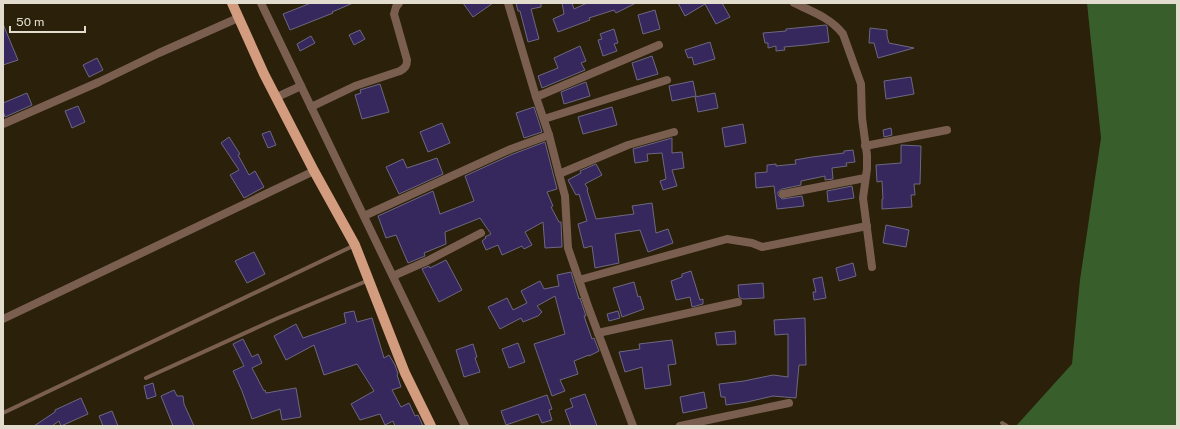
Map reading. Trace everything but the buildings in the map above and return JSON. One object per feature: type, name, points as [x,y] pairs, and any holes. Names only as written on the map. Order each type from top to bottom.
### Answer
[{"type":"main road","points":[[232,3],[264,74],[314,171],[355,245],[405,373],[431,426]]},
{"type":"street","points":[[261,3],[465,426]]},
{"type":"street","points":[[311,107],[356,86],[405,68],[407,65],[407,60],[394,14],[396,6],[399,3]]},
{"type":"street","points":[[508,3],[560,174],[565,196],[568,248],[620,394],[633,426]]},
{"type":"street","points":[[794,3],[816,13],[834,24],[843,34],[861,84],[862,118],[867,155],[863,198],[872,267]]},
{"type":"street","points":[[3,124],[238,18]]},
{"type":"street","points":[[536,97],[659,45]]},
{"type":"street","points":[[544,119],[667,80]]},
{"type":"street","points":[[277,97],[301,86]]},
{"type":"street","points":[[865,146],[947,130]]},
{"type":"street","points":[[560,174],[628,145],[674,132]]},
{"type":"street","points":[[364,216],[511,149],[549,135]]},
{"type":"street","points":[[3,319],[314,171]]},
{"type":"street","points":[[783,194],[865,178]]},
{"type":"street","points":[[579,280],[727,239],[752,243],[762,247],[867,226]]},
{"type":"street","points":[[393,276],[427,261],[481,233]]},
{"type":"street","points":[[598,333],[738,302]]},
{"type":"street","points":[[680,426],[789,403]]},
{"type":"lane","points":[[3,413],[355,245]]},
{"type":"lane","points":[[146,378],[278,318],[369,280]]},
{"type":"lane","points":[[1002,423],[1007,426]]},
{"type":"green space","points":[[1087,3],[1177,3],[1177,426],[1016,426],[1072,364],[1080,280],[1101,138]]}]
